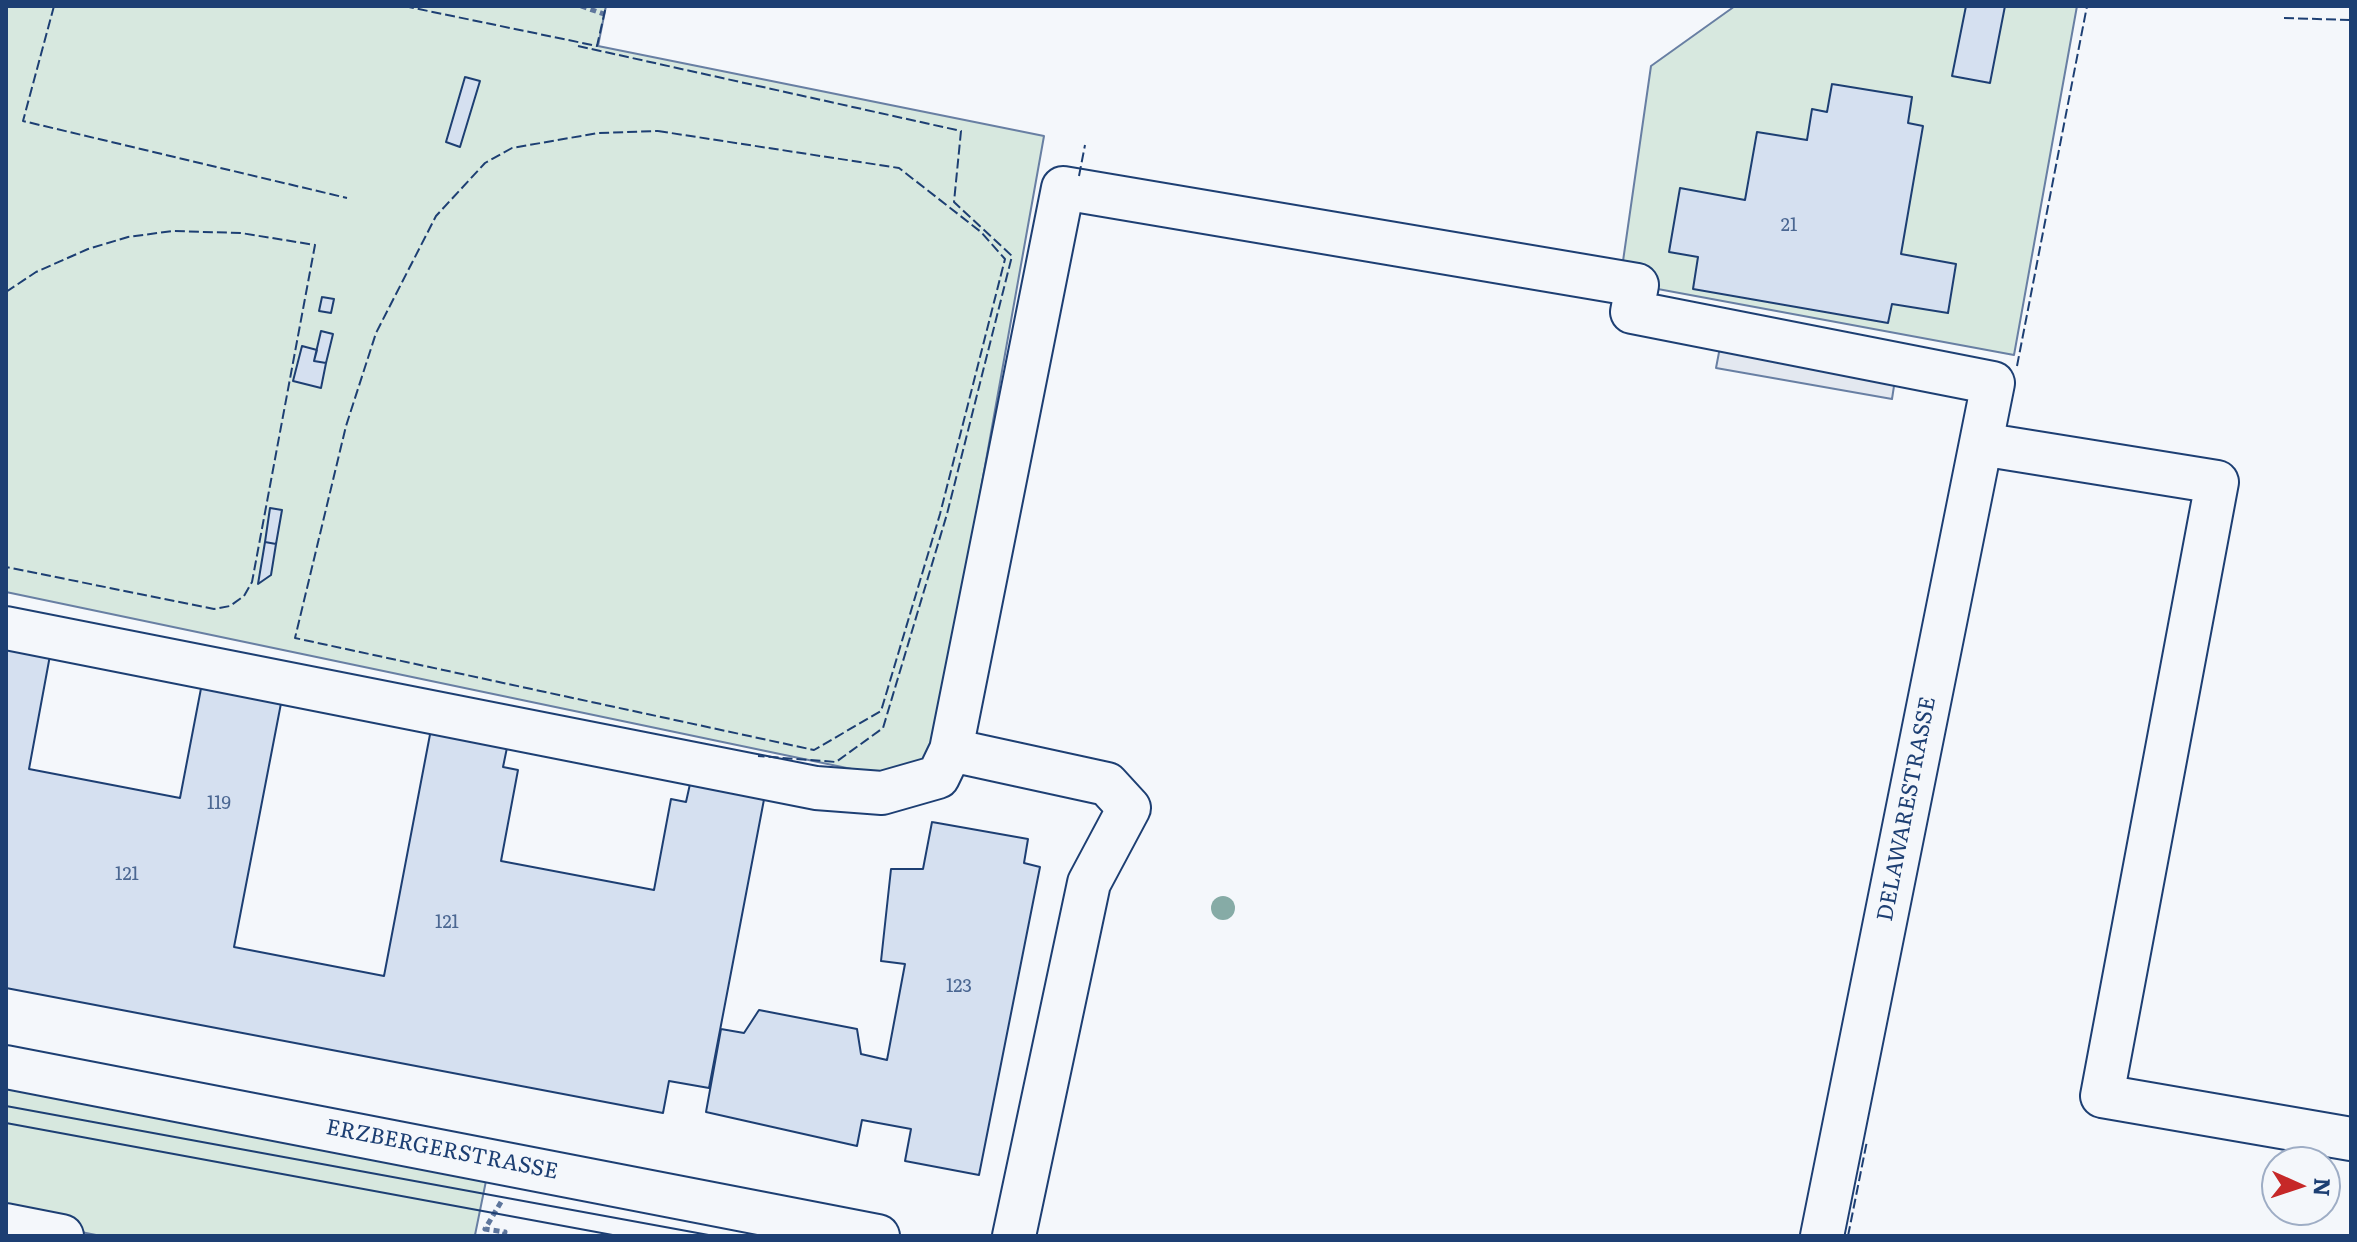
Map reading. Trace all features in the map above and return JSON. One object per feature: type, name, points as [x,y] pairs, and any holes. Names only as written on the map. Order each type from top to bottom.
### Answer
[{"type":"street","name":"DELAWARESTRASSE","points":[[951,750],[1063,188],[1637,285],[1632,312],[1993,383],[1822,1236]]},
{"type":"street","points":[[1981,444],[2217,482],[2102,1096],[2351,1139]]},
{"type":"street","points":[[6,628],[816,788],[882,793],[938,777],[951,750],[1107,784],[1129,808],[1089,883],[1014,1236]]},
{"type":"street","name":"ERZBERGERSTRASSE","points":[[6,1067],[878,1236]]},
{"type":"street","points":[[6,1225],[62,1236]]},
{"type":"path","points":[[581,6],[604,14]]},
{"type":"shaded area","points":[[6,6],[606,6],[598,46],[1044,136],[928,785],[6,592]]},
{"type":"shaded area","points":[[1735,6],[2077,6],[2014,355],[1620,282],[1651,66]]},
{"type":"shaded area","points":[[1721,342],[1896,373],[1892,399],[1716,368]]},
{"type":"shaded area","points":[[6,1086],[487,1176],[475,1235],[479,1236],[101,1236],[6,1217]]},
{"type":"building","points":[[1966,6],[2005,6],[1990,83],[1952,76]]},
{"type":"building","points":[[465,77],[480,81],[460,147],[446,142]]},
{"type":"building","points":[[1832,84],[1912,97],[1908,123],[1923,126],[1901,254],[1956,264],[1948,313],[1892,304],[1888,323],[1693,289],[1698,257],[1669,252],[1680,188],[1745,200],[1757,132],[1807,140],[1812,109],[1827,112]]},
{"type":"building","points":[[322,297],[334,299],[331,313],[319,311]]},
{"type":"building","points":[[321,331],[333,334],[326,363],[314,361]]},
{"type":"building","points":[[302,346],[317,350],[314,361],[326,363],[321,388],[293,381]]},
{"type":"building","points":[[270,508],[282,510],[276,544],[265,542]]},
{"type":"building","points":[[265,542],[276,544],[271,575],[258,584]]},
{"type":"building","points":[[6,641],[51,650],[29,769],[180,798],[203,678],[283,693],[234,947],[384,976],[432,724],[509,738],[503,767],[518,770],[501,861],[654,890],[671,799],[686,802],[692,775],[766,789],[709,1088],[669,1081],[663,1113],[6,988]]},
{"type":"building","points":[[932,822],[1028,839],[1024,863],[1040,867],[979,1175],[905,1161],[911,1129],[862,1120],[857,1146],[706,1112],[721,1029],[744,1033],[759,1010],[857,1029],[861,1054],[887,1060],[905,964],[881,961],[891,869],[923,869]]},
{"type":"tram line","points":[[6,1106],[714,1236]]},
{"type":"tram line","points":[[6,1123],[618,1236]]},
{"type":"fence","points":[[54,6],[23,121],[347,198]]},
{"type":"fence","points":[[404,6],[597,46],[606,6]]},
{"type":"fence","points":[[2017,366],[2087,6]]},
{"type":"fence","points":[[2284,18],[2351,20]]},
{"type":"fence","points":[[578,46],[961,131],[954,202],[1012,256],[947,514],[883,728],[836,762],[758,756]]},
{"type":"fence","points":[[658,131],[899,168],[981,232],[1005,259],[940,514],[881,711],[814,750],[295,638],[346,426],[376,333],[436,216],[485,163],[512,148],[598,133],[658,131]]},
{"type":"fence","points":[[1079,176],[1085,145]]},
{"type":"fence","points":[[6,292],[36,272],[88,249],[128,237],[172,231],[241,233],[315,245],[252,582],[244,596],[230,606],[214,609],[6,567]]},
{"type":"fence","points":[[1848,1236],[1867,1141]]}]
